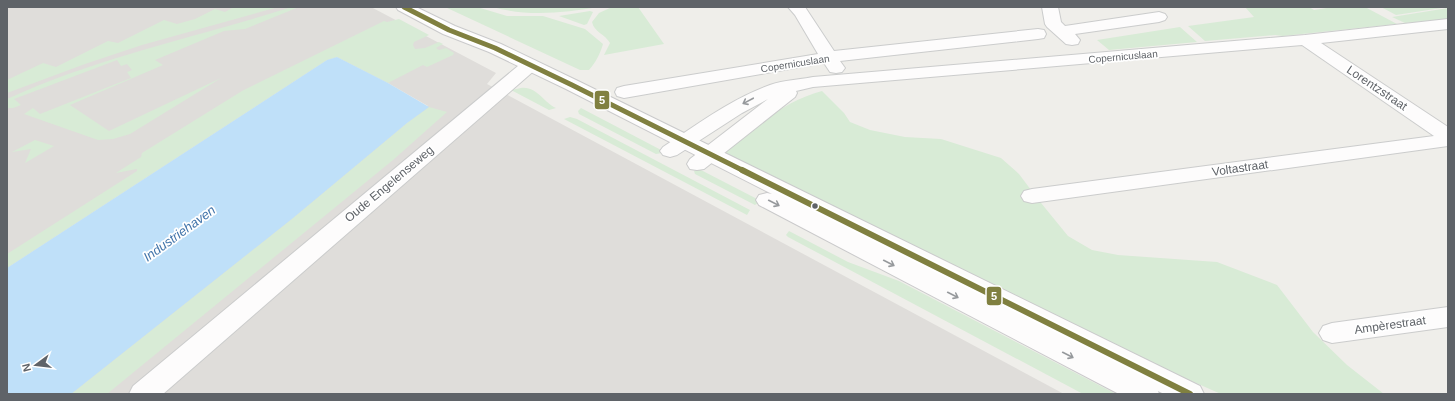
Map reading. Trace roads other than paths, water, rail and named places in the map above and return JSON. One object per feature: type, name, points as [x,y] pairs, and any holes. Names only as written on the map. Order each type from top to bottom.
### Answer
[{"type":"street","points":[[404,7],[449,30],[470,48],[525,69],[678,146],[1145,394]]},
{"type":"street","points":[[796,7],[801,12],[830,57],[842,79]]},
{"type":"street","points":[[1050,7],[1053,24],[1094,59]]},
{"type":"street","points":[[1062,31],[1159,17]]},
{"type":"street","name":"Copernicuslaan","points":[[678,146],[732,110],[754,98],[778,88],[842,79],[1094,59],[1305,40],[1448,24]]},
{"type":"street","name":"Copernicuslaan","points":[[624,92],[830,57],[1038,34]]},
{"type":"street","name":"Lorentzstraat","points":[[1305,40],[1448,136]]},
{"type":"street","name":"Oude Engelenseweg","points":[[142,394],[525,69]]},
{"type":"street","name":"Copernicuslaan","points":[[703,159],[798,86]]},
{"type":"street","name":"Voltastraat","points":[[1032,196],[1448,140]]},
{"type":"street","points":[[703,159],[1190,394]]},
{"type":"street","name":"Ampèrestraat","points":[[1332,333],[1448,317]]},
{"type":"water","name":"Industriehaven","points":[[337,57],[388,83],[429,107],[407,123],[293,218],[71,394],[7,394],[7,268],[327,60]]}]
